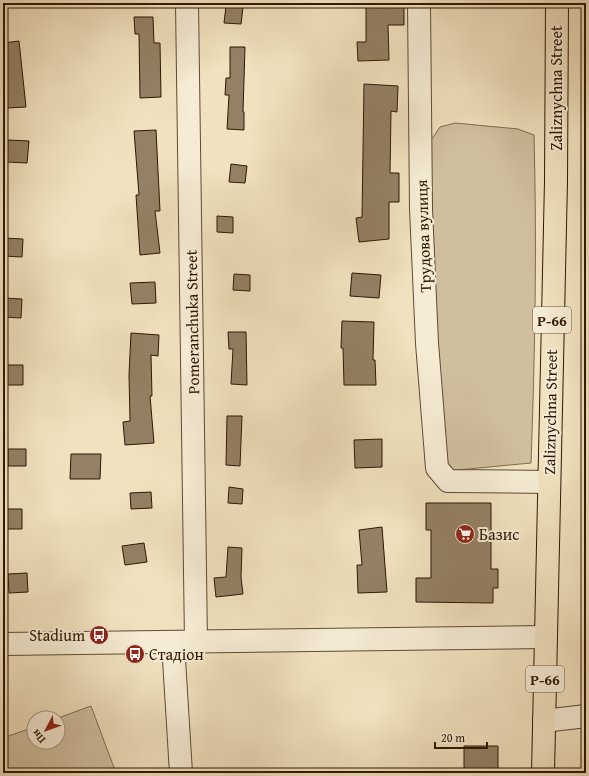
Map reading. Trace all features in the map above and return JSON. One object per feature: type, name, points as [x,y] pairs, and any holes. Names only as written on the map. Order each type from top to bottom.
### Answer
[{"type":"main road","name":"Zaliznychna Street","points":[[544,773],[545,637],[556,181],[557,3]]},
{"type":"street","name":"Pomeranchuka Street","points":[[187,3],[196,642]]},
{"type":"street","name":"Трудова вулиця","points":[[419,3],[422,209],[426,320],[437,468],[448,481],[549,482]]},
{"type":"street","points":[[3,644],[545,637]]},
{"type":"street","points":[[173,643],[181,773]]},
{"type":"street","points":[[544,721],[586,716]]},
{"type":"shaded area","points":[[455,123],[518,129],[534,135],[535,299],[531,463],[447,471],[438,397],[427,146],[440,127]]},
{"type":"shaded area","points":[[91,706],[116,773],[3,773],[3,738],[26,730],[26,750],[66,750],[66,715]]},
{"type":"building","points":[[366,3],[404,3],[404,25],[388,25],[389,60],[358,61],[357,42],[366,42]]},
{"type":"building","points":[[226,6],[243,7],[241,24],[224,23]]},
{"type":"building","points":[[134,17],[153,17],[154,43],[160,43],[161,97],[140,98],[139,34],[135,34]]},
{"type":"building","points":[[19,41],[26,107],[7,108],[5,68],[3,69],[3,43]]},
{"type":"building","points":[[230,47],[245,47],[243,112],[244,130],[227,129],[229,95],[225,95],[226,78],[230,78]]},
{"type":"building","points":[[364,84],[398,86],[397,112],[391,111],[390,173],[399,173],[399,202],[389,202],[389,239],[359,242],[356,218],[362,217]]},
{"type":"building","points":[[156,130],[160,211],[155,211],[160,253],[140,255],[136,195],[139,195],[134,131]]},
{"type":"building","points":[[8,140],[29,141],[27,163],[7,162]]},
{"type":"building","points":[[231,164],[247,166],[245,183],[229,182]]},
{"type":"building","points":[[217,216],[233,217],[233,233],[217,232]]},
{"type":"building","points":[[3,238],[23,239],[22,257],[3,256]]},
{"type":"building","points":[[352,273],[381,275],[379,298],[350,296]]},
{"type":"building","points":[[234,274],[250,275],[250,291],[233,290]]},
{"type":"building","points":[[155,282],[156,303],[132,304],[130,283]]},
{"type":"building","points":[[3,298],[22,299],[21,318],[3,317]]},
{"type":"building","points":[[342,321],[374,322],[373,360],[375,360],[376,385],[344,385],[343,348],[341,348]]},
{"type":"building","points":[[228,332],[246,332],[247,385],[231,384],[233,349],[229,349]]},
{"type":"building","points":[[131,333],[159,335],[158,356],[151,355],[152,396],[150,396],[154,443],[125,445],[123,422],[130,421],[129,375]]},
{"type":"building","points":[[4,365],[23,365],[23,385],[4,385]]},
{"type":"building","points":[[227,416],[242,416],[240,466],[226,465]]},
{"type":"building","points":[[382,439],[382,467],[355,468],[354,440]]},
{"type":"building","points":[[8,449],[26,449],[26,466],[8,466]]},
{"type":"building","points":[[71,454],[101,454],[100,479],[70,479]]},
{"type":"building","points":[[229,487],[243,489],[242,504],[228,503]]},
{"type":"building","points":[[151,492],[152,508],[131,509],[130,493]]},
{"type":"building","points":[[426,503],[491,503],[491,569],[498,569],[498,588],[493,588],[493,603],[416,602],[416,578],[431,578],[431,530],[426,530]]},
{"type":"building","points":[[3,509],[22,509],[22,529],[3,529]]},
{"type":"building","points":[[382,527],[387,592],[358,593],[357,565],[362,565],[359,530]]},
{"type":"building","points":[[144,543],[147,562],[125,565],[122,546]]},
{"type":"building","points":[[228,547],[242,548],[241,577],[243,594],[216,597],[214,578],[226,577]]},
{"type":"building","points":[[27,573],[28,592],[9,593],[8,574]]},
{"type":"building","points":[[464,746],[498,746],[498,773],[464,773]]},
{"type":"place","name":"Базис","points":[[465,534]]},
{"type":"place","name":"Stadium","points":[[99,635]]},
{"type":"place","name":"Стадіон","points":[[135,654]]}]
